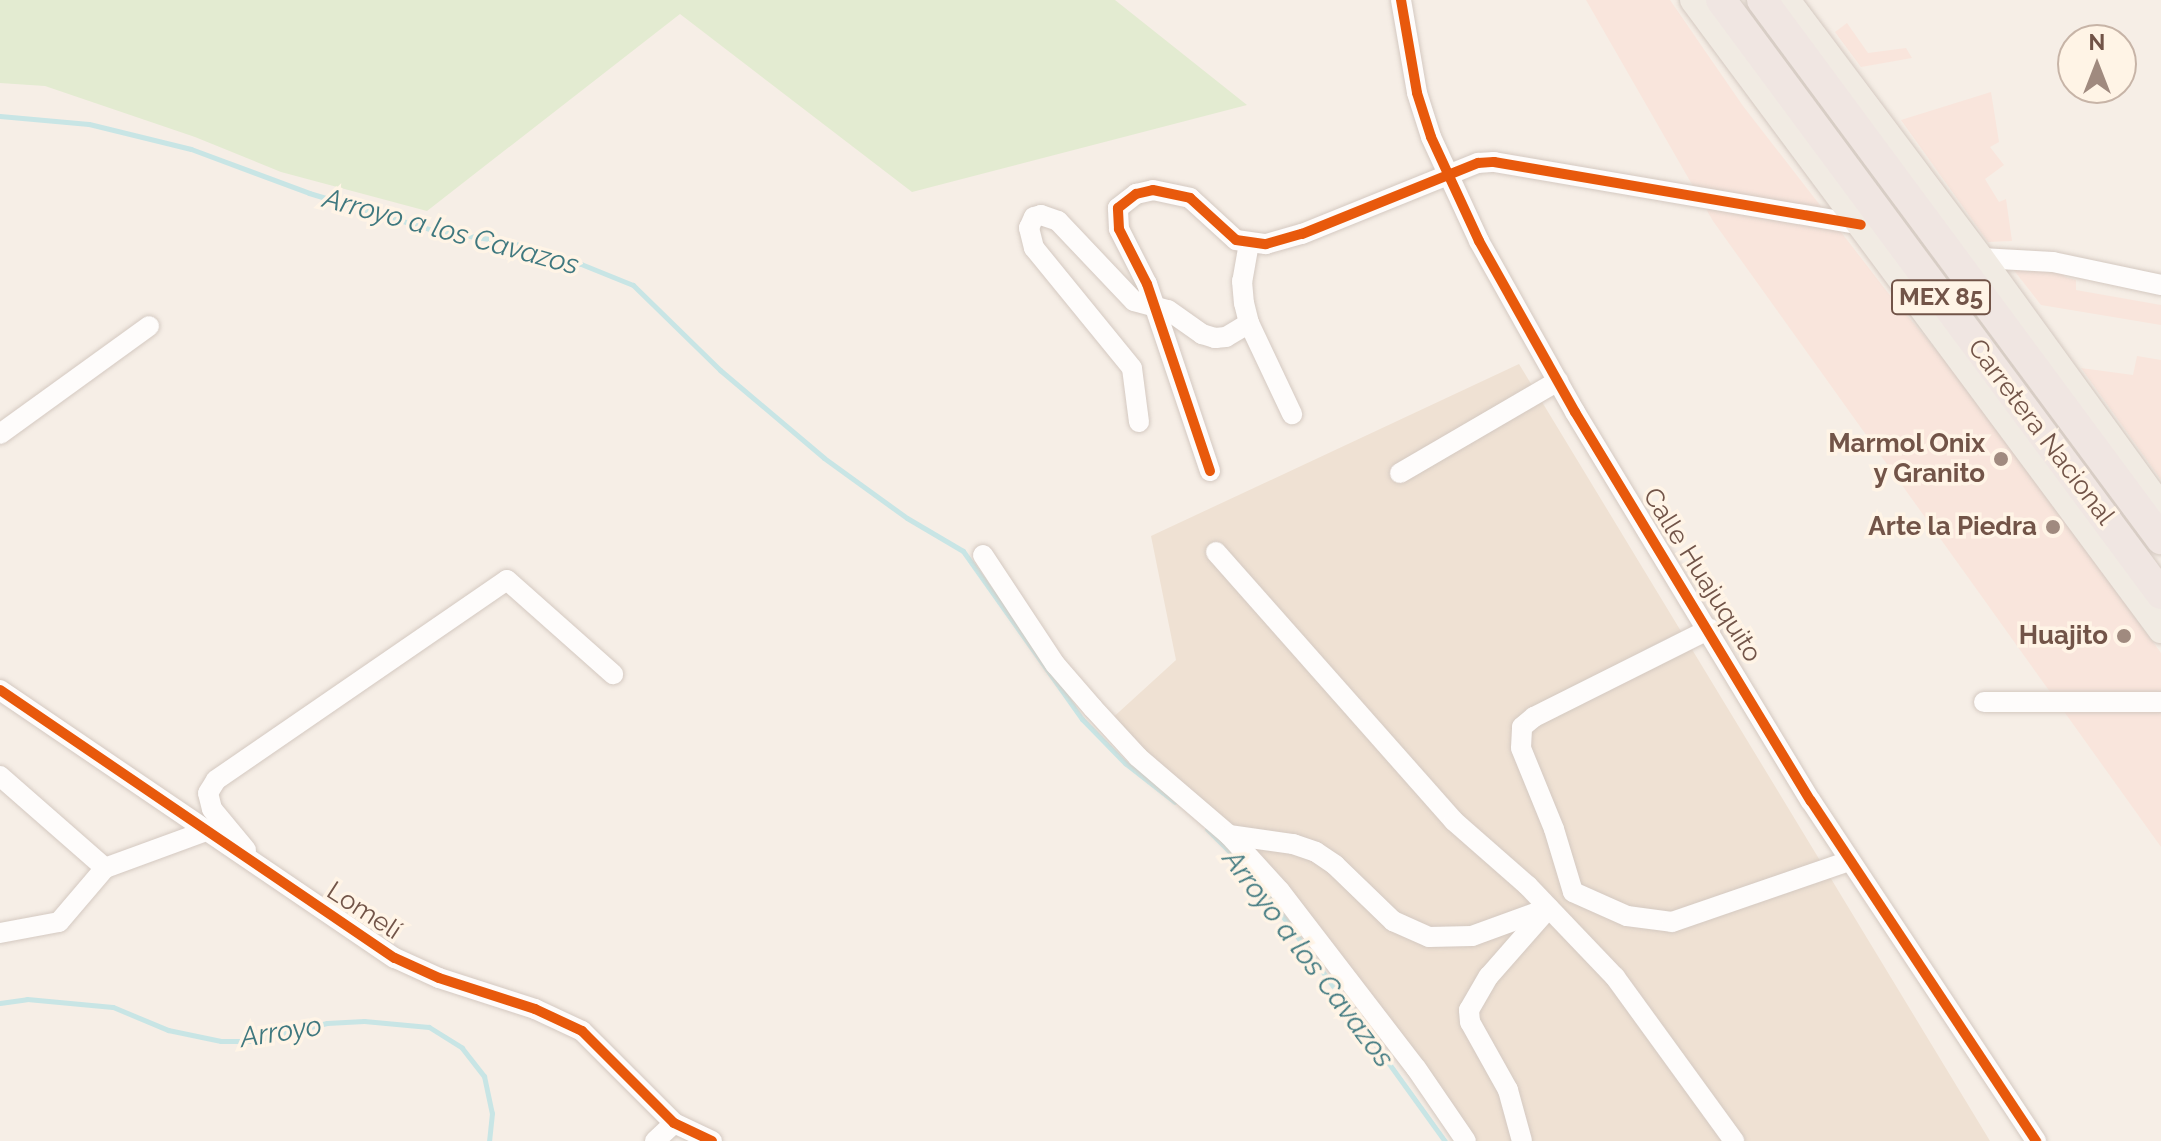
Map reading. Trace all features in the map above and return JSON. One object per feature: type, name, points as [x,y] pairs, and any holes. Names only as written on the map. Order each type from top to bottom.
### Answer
[{"type":"highway","name":"Carretera Nacional","points":[[1721,0],[2161,594]]},
{"type":"highway","name":"Carretera Nacional","points":[[1762,0],[2161,539]]},
{"type":"main road","name":"Carretera Nacional","points":[[1693,0],[2161,630]]},
{"type":"main road","name":"Carretera Nacional","points":[[1787,0],[1981,258],[2161,507]]},
{"type":"street","name":"Calle Huajuquito","points":[[1401,0],[1417,93],[1447,177],[1558,381],[1849,861],[2036,1141]]},
{"type":"street","points":[[1210,471],[1137,260],[1119,229],[1118,208],[1123,201],[1153,190],[1190,198],[1236,240],[1266,244],[1302,234],[1478,163],[1494,162],[1861,225]]},
{"type":"street","points":[[1139,422],[1132,368],[1034,248],[1030,221],[1041,215],[1058,221],[1125,295],[1154,309],[1168,310],[1215,338],[1226,337],[1249,323]]},
{"type":"street","points":[[1249,243],[1242,281],[1249,323],[1292,414]]},
{"type":"street","points":[[1981,258],[2053,262],[2161,285]]},
{"type":"street","points":[[0,434],[149,326]]},
{"type":"street","points":[[1400,473],[1558,381]]},
{"type":"street","points":[[1216,552],[1454,821],[1549,908],[1615,977],[1734,1141]]},
{"type":"street","points":[[983,555],[1055,664],[1093,708],[1138,757],[1229,835],[1280,891],[1416,1068],[1466,1141]]},
{"type":"street","points":[[255,862],[212,809],[208,793],[216,780],[507,580],[613,674]]},
{"type":"street","points":[[1710,629],[1534,717],[1522,727],[1521,748],[1554,829],[1573,892],[1627,916],[1672,922],[1849,861]]},
{"type":"street","name":"Lomelí","points":[[0,690],[255,862],[330,917],[395,958],[439,978],[550,1015],[582,1031],[674,1123],[712,1141]]},
{"type":"street","points":[[1984,702],[2161,702]]},
{"type":"street","points":[[0,776],[105,868]]},
{"type":"street","points":[[0,933],[59,922],[105,868],[206,831]]},
{"type":"street","points":[[1229,835],[1293,844],[1316,852],[1335,865],[1393,921],[1429,937],[1472,936],[1549,908],[1573,892]]},
{"type":"street","points":[[1522,1141],[1508,1090],[1470,1022],[1469,1010],[1489,976],[1549,908]]},
{"type":"street","points":[[655,1141],[674,1123]]},
{"type":"shaded area","points":[[1586,0],[1670,0],[1743,106],[1889,294],[1969,389],[2161,653],[2161,847],[1713,221]]},
{"type":"shaded area","points":[[1847,23],[1868,53],[1906,48],[1912,58],[1861,67],[1835,32]]},
{"type":"shaded area","points":[[1991,92],[1999,142],[1990,147],[2004,165],[1985,179],[1999,202],[2006,199],[2012,241],[1988,242],[1901,120]]},
{"type":"shaded area","points":[[2009,264],[2061,268],[2065,277],[2076,280],[2076,290],[2161,305],[2161,325],[2041,305]]},
{"type":"shaded area","points":[[2137,356],[2161,360],[2161,480],[2081,368],[2133,375]]},
{"type":"shaded area","points":[[1519,364],[1990,1141],[1470,1141],[1311,931],[1108,722],[1176,660],[1151,536]]},
{"type":"green space","points":[[0,0],[1115,0],[1247,105],[912,192],[680,14],[427,211],[281,172],[195,137],[45,86],[0,83]]},
{"type":"waterway","name":"Arroyo a los Cavazos","points":[[0,116],[89,124],[191,149],[309,193],[436,231],[509,242],[581,264],[633,285],[720,370],[824,458],[907,518],[963,551],[1082,719],[1125,763],[1175,802]]},
{"type":"waterway","name":"Arroyo a los Cavazos","points":[[1207,829],[1236,858],[1276,907],[1445,1141]]},
{"type":"waterway","name":"Arroyo","points":[[0,1003],[27,999],[113,1007],[168,1030],[221,1041],[251,1041],[327,1023],[364,1021],[429,1027],[462,1048],[484,1076],[492,1113],[489,1141]]},
{"type":"cycle path","points":[[1401,0],[1417,93],[1431,137],[1479,241],[1575,412],[1811,801],[2036,1141]]},
{"type":"cycle path","points":[[1210,471],[1147,284],[1119,229],[1118,208],[1136,194],[1153,190],[1190,198],[1236,240],[1266,244],[1302,234],[1478,163],[1494,162],[1861,225]]},
{"type":"cycle path","points":[[0,690],[395,958],[439,978],[535,1009],[582,1031],[674,1123],[712,1141]]},
{"type":"place","name":"Marmol Onix y Granito","points":[[2001,459]]},
{"type":"place","name":"Arte la Piedra","points":[[2053,527]]},
{"type":"place","name":"Huajito","points":[[2124,636]]}]
